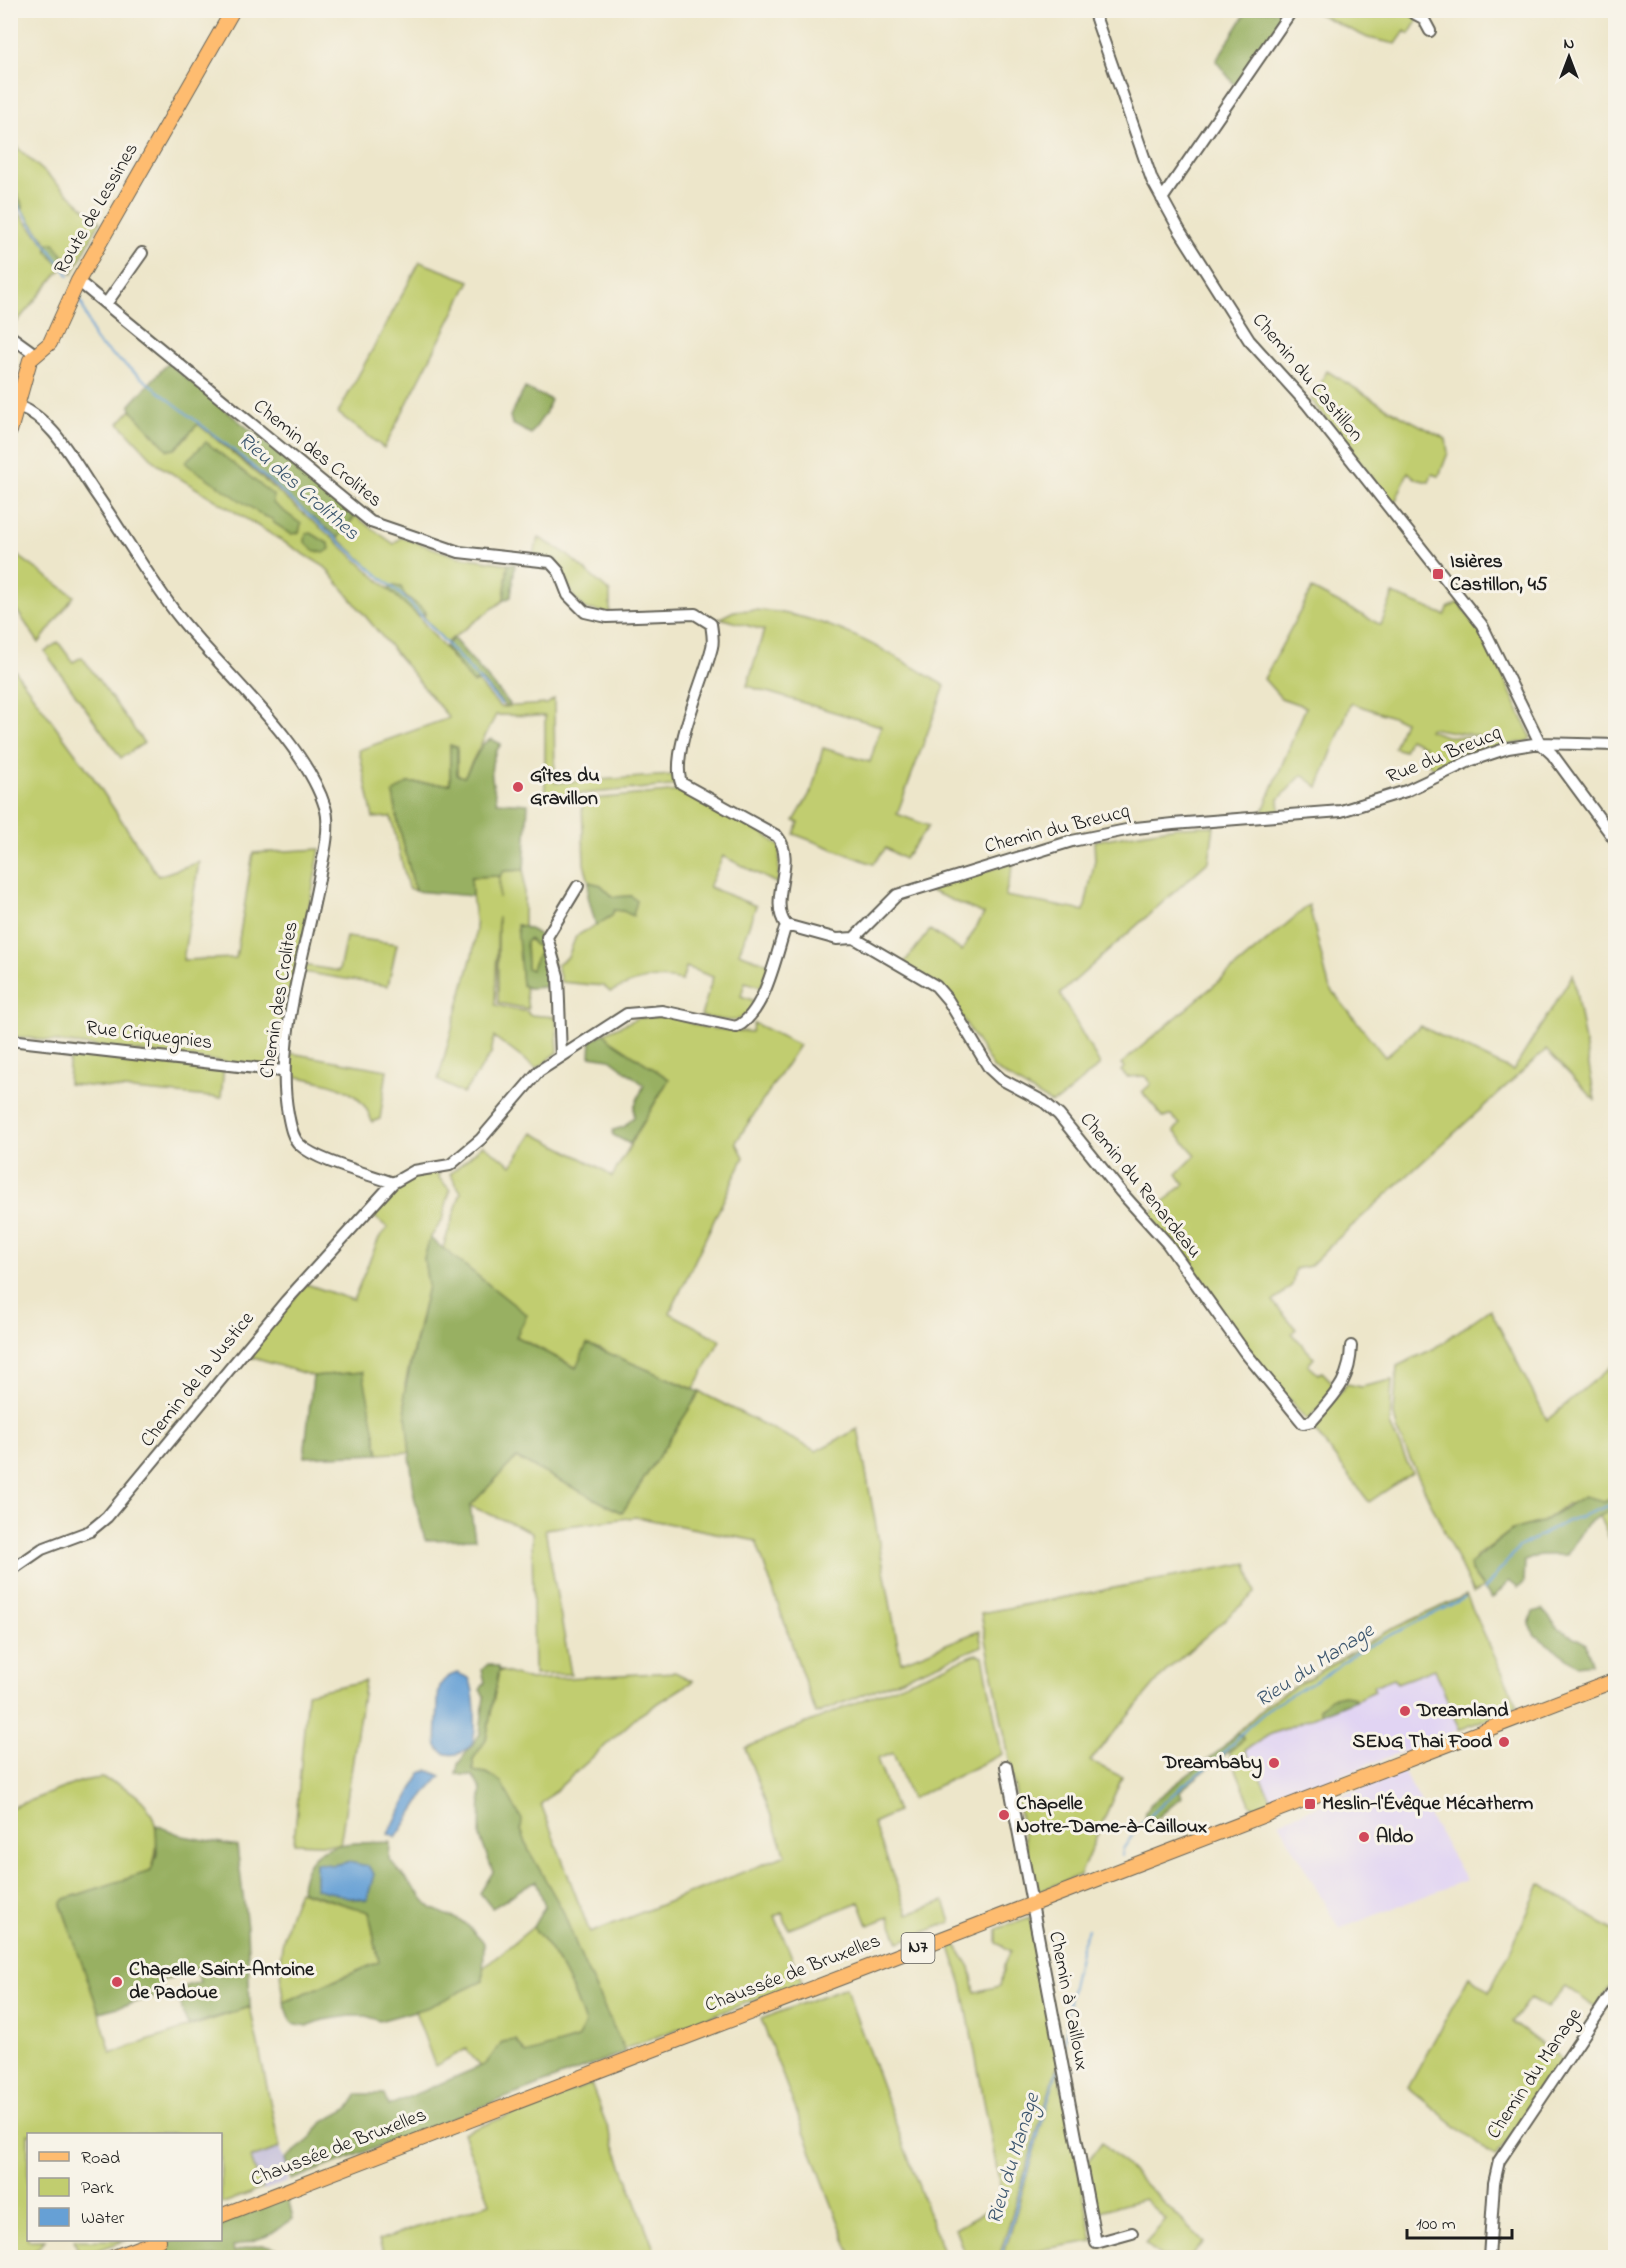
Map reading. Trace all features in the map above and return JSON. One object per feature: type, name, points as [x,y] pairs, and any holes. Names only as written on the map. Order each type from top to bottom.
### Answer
[{"type":"main road","name":"Route de Lessines","points":[[10,431],[18,406],[18,397],[35,354],[50,343],[78,281],[233,10]]},
{"type":"main road","name":"Chaussée de Bruxelles","points":[[222,2215],[1616,1680]]},
{"type":"main road","points":[[111,2258],[156,2241]]},
{"type":"street","name":"Chemin du Castillon","points":[[1093,10],[1152,180],[1162,199],[1249,340],[1314,413],[1482,625],[1540,743]]},
{"type":"street","points":[[1162,199],[1292,10]]},
{"type":"street","points":[[1408,10],[1423,18],[1430,31]]},
{"type":"street","points":[[106,304],[142,253]]},
{"type":"street","name":"Chemin des Crolites","points":[[18,406],[32,411],[65,450],[178,616],[293,748],[326,808],[323,860],[282,1071],[291,1130],[299,1145],[344,1166],[393,1183],[414,1171],[450,1165],[469,1151],[539,1071],[627,1014],[645,1011],[679,1013],[724,1026],[736,1027],[747,1022],[762,995],[786,925],[782,919],[780,903],[785,853],[783,843],[777,836],[681,783],[679,777],[677,768],[681,749],[713,645],[711,624],[695,614],[594,615],[576,606],[568,595],[559,572],[550,562],[459,552],[371,522],[78,281]]},
{"type":"street","points":[[14,338],[35,354]]},
{"type":"street","points":[[1540,743],[1552,754],[1616,841]]},
{"type":"street","name":"Rue du Breucq","points":[[1360,806],[1406,791],[1486,754],[1540,743],[1616,745]]},
{"type":"street","name":"Chemin du Breucq","points":[[854,938],[897,895],[1072,841],[1136,828],[1318,814],[1360,806]]},
{"type":"street","points":[[561,1055],[558,976],[546,937],[578,886]]},
{"type":"street","points":[[786,925],[837,939],[854,938]]},
{"type":"street","name":"Chemin du Renardeau","points":[[854,938],[936,986],[948,1000],[989,1068],[1001,1079],[1044,1102],[1059,1115],[1121,1192],[1167,1243],[1238,1342],[1303,1423],[1312,1421],[1344,1383],[1350,1365],[1351,1346]]},
{"type":"street","name":"Rue Criquegnies","points":[[10,1040],[282,1071]]},
{"type":"street","name":"Chemin de la Justice","points":[[10,1571],[42,1549],[90,1531],[107,1518],[292,1294],[393,1183]]},
{"type":"street","name":"Chemin à Cailloux","points":[[1006,1766],[1096,2243],[1132,2232]]},
{"type":"street","name":"Chemin du Manage","points":[[1489,2258],[1494,2183],[1499,2161],[1616,1987]]},
{"type":"shaded area","points":[[1435,1668],[1459,1730],[1273,1801],[1245,1750],[1269,1735],[1374,1692],[1373,1686],[1395,1678],[1398,1683]]},
{"type":"shaded area","points":[[1403,1771],[1466,1880],[1339,1929],[1279,1822]]},
{"type":"shaded area","points":[[280,2148],[285,2159],[288,2182],[262,2191],[251,2158]]},
{"type":"green space","points":[[1247,11],[1287,11],[1237,88],[1216,61]]},
{"type":"green space","points":[[1312,11],[1404,11],[1419,18],[1409,34],[1405,31],[1396,44],[1368,38]]},
{"type":"green space","points":[[10,141],[100,222],[72,274],[66,259],[54,243],[48,244],[22,210],[23,206],[16,192],[11,191]]},
{"type":"green space","points":[[10,191],[16,192],[23,206],[22,210],[11,203]]},
{"type":"green space","points":[[10,203],[47,246],[47,251],[62,268],[11,329]]},
{"type":"green space","points":[[54,243],[66,259],[68,269],[62,268],[47,251],[48,244]]},
{"type":"green space","points":[[420,262],[470,281],[384,448],[338,413]]},
{"type":"green space","points":[[168,363],[355,516],[338,538],[198,424],[175,449],[168,450],[131,410],[130,405]]},
{"type":"green space","points":[[1327,371],[1389,409],[1446,439],[1448,453],[1439,476],[1432,474],[1429,482],[1416,479],[1408,472],[1394,505],[1311,400]]},
{"type":"green space","points":[[525,388],[551,400],[545,414],[531,434],[512,424],[510,416]]},
{"type":"green space","points":[[131,410],[168,450],[175,449],[198,424],[336,541],[418,616],[473,683],[478,682],[500,707],[547,704],[554,699],[555,783],[672,775],[675,783],[671,786],[545,797],[545,716],[496,715],[464,777],[457,776],[457,748],[450,745],[450,784],[407,783],[397,818],[415,891],[408,888],[391,817],[373,818],[359,750],[449,718],[325,567],[158,465],[119,423]]},
{"type":"green space","points":[[206,442],[273,495],[273,503],[301,524],[299,533],[291,534],[274,523],[272,519],[262,515],[189,466],[185,462]]},
{"type":"green space","points":[[355,516],[394,544],[401,537],[456,556],[508,564],[504,600],[446,643],[424,617],[426,612],[394,586],[391,587],[338,538]]},
{"type":"green space","points":[[311,533],[329,544],[330,549],[324,553],[313,550],[305,542],[306,534]]},
{"type":"green space","points":[[539,538],[564,552],[610,592],[610,613],[586,609],[575,599],[556,560],[533,555]]},
{"type":"green space","points":[[10,550],[74,596],[39,643],[11,602]]},
{"type":"green space","points":[[508,564],[515,564],[511,597],[504,600]]},
{"type":"green space","points":[[394,586],[401,587],[405,596],[425,611],[423,615],[418,616],[388,589]]},
{"type":"green space","points":[[1312,589],[1381,625],[1393,594],[1445,615],[1448,608],[1459,602],[1490,648],[1531,737],[1528,741],[1488,749],[1437,771],[1428,763],[1432,752],[1424,749],[1425,746],[1409,739],[1404,751],[1394,748],[1404,721],[1351,703],[1318,787],[1302,775],[1279,799],[1280,812],[1262,813],[1306,707],[1281,698],[1264,679]],"holes":[[[1430,728],[1478,736],[1478,738],[1446,736],[1428,730]]]},
{"type":"green space","points":[[754,610],[806,618],[830,626],[900,659],[945,686],[897,814],[929,826],[904,859],[886,848],[873,864],[794,834],[799,823],[794,821],[812,790],[823,748],[870,762],[881,726],[747,686],[764,630],[720,618],[734,611]]},
{"type":"green space","points":[[453,638],[510,704],[506,707],[481,680],[473,683],[445,647]]},
{"type":"green space","points":[[58,642],[73,662],[82,657],[144,743],[121,758],[45,652]]},
{"type":"green space","points":[[10,664],[93,777],[158,876],[199,862],[183,960],[236,958],[253,853],[320,849],[279,1069],[11,1036]]},
{"type":"green space","points":[[491,739],[501,744],[493,758],[492,765],[492,779],[497,802],[528,804],[524,870],[504,871],[500,876],[471,877],[472,896],[415,891],[393,793],[407,783],[450,784],[450,745],[457,747],[457,775],[464,777],[483,744]]},
{"type":"green space","points":[[680,791],[765,834],[780,847],[778,884],[723,856],[709,887],[756,906],[739,953],[769,964],[761,987],[745,982],[741,996],[755,1001],[751,1010],[740,1019],[726,1021],[701,1016],[713,977],[686,967],[682,981],[662,978],[645,979],[610,992],[604,986],[561,982],[557,964],[568,957],[576,936],[612,916],[614,910],[623,911],[631,896],[613,897],[601,885],[589,882],[584,864],[582,800]]},
{"type":"green space","points":[[1214,826],[1209,861],[1060,994],[1100,1065],[1059,1100],[1051,1103],[994,1069],[947,993],[903,964],[930,930],[962,951],[984,914],[926,889],[1014,862],[1005,896],[1084,911],[1095,860],[1094,841],[1176,827]]},
{"type":"green space","points":[[524,870],[524,927],[518,925],[522,985],[525,987],[528,1009],[498,1003],[498,917],[495,1005],[528,1012],[529,1015],[556,1017],[558,1052],[537,1069],[494,1037],[491,1054],[463,1094],[438,1080],[473,952],[476,928],[470,877],[499,876],[499,898],[500,876],[504,871]]},
{"type":"green space","points":[[589,882],[601,885],[613,897],[631,896],[637,901],[633,916],[614,910],[612,915],[596,926],[588,896]]},
{"type":"green space","points":[[1309,905],[1329,987],[1385,1057],[1420,1026],[1513,1071],[1573,974],[1595,1100],[1546,1050],[1310,1266],[1295,1269],[1292,1285],[1273,1302],[1296,1329],[1292,1333],[1314,1358],[1308,1365],[1318,1374],[1322,1372],[1338,1388],[1307,1420],[1261,1367],[1149,1215],[1184,1184],[1177,1174],[1196,1155],[1174,1131],[1180,1124],[1171,1115],[1164,1118],[1142,1092],[1151,1084],[1145,1076],[1127,1077],[1121,1071],[1125,1067],[1121,1064]]},
{"type":"green space","points":[[517,925],[539,934],[547,944],[554,967],[545,970],[546,987],[528,988],[522,985]],"holes":[[[529,939],[540,950],[531,970],[527,968],[526,942]]]},
{"type":"green space","points":[[346,937],[397,944],[388,986],[302,972],[303,965],[339,971]]},
{"type":"green space","points":[[529,939],[540,950],[531,970],[527,968],[526,942]]},
{"type":"green space","points":[[668,1016],[706,1028],[751,1032],[754,1023],[799,1045],[736,1142],[744,1157],[670,1313],[720,1340],[694,1389],[587,1344],[577,1368],[516,1336],[526,1315],[443,1248],[461,1192],[450,1174],[483,1145],[512,1165],[533,1133],[600,1168],[612,1177],[669,1079],[610,1040],[604,1033],[638,1018]]},
{"type":"green space","points":[[604,1033],[610,1040],[669,1079],[630,1144],[613,1135],[613,1130],[624,1127],[634,1117],[634,1107],[644,1085],[610,1059],[590,1056],[591,1040]]},
{"type":"green space","points":[[70,1048],[224,1066],[221,1098],[68,1084]]},
{"type":"green space","points":[[290,1053],[387,1070],[380,1119],[372,1122],[367,1109],[359,1099],[338,1086],[287,1075]]},
{"type":"green space","points":[[432,1173],[439,1174],[439,1178],[450,1190],[442,1221],[430,1238],[424,1258],[428,1286],[405,1384],[410,1452],[379,1454],[362,1372],[313,1376],[247,1356],[306,1284],[353,1300],[379,1238],[388,1228],[372,1215],[397,1186],[412,1178]]},
{"type":"green space","points":[[430,1238],[527,1315],[516,1337],[576,1368],[587,1344],[700,1392],[622,1513],[516,1458],[470,1506],[475,1539],[425,1540],[414,1496],[404,1394],[428,1286],[424,1258]]},
{"type":"green space","points":[[1490,1309],[1547,1420],[1615,1363],[1615,1496],[1604,1501],[1567,1504],[1542,1522],[1512,1530],[1476,1557],[1471,1571],[1483,1588],[1473,1593],[1398,1433],[1394,1415],[1397,1366],[1433,1349]]},
{"type":"green space","points":[[363,1372],[379,1454],[304,1457],[313,1376]]},
{"type":"green space","points":[[1392,1380],[1390,1425],[1412,1473],[1369,1502],[1311,1426],[1347,1384],[1361,1387]]},
{"type":"green space","points":[[700,1392],[816,1451],[858,1429],[901,1662],[979,1631],[982,1646],[816,1714],[756,1541],[636,1517],[545,1529],[571,1674],[534,1675],[532,1532],[470,1506],[516,1458],[622,1513]]},
{"type":"green space","points":[[1584,1496],[1604,1501],[1615,1496],[1615,1508],[1587,1523],[1567,1555],[1539,1555],[1525,1561],[1524,1583],[1518,1588],[1509,1581],[1492,1599],[1471,1571],[1470,1564],[1512,1530],[1542,1522]]},
{"type":"green space","points":[[1615,1508],[1615,1551],[1599,1516]]},
{"type":"green space","points":[[1247,1563],[1255,1593],[1167,1670],[1090,1761],[1122,1777],[1080,1875],[1035,1893],[981,1613]]},
{"type":"green space","points":[[1466,1595],[1518,1706],[1459,1730],[1435,1669],[1397,1683],[1394,1678],[1373,1686],[1375,1691],[1355,1700],[1354,1697],[1330,1698],[1319,1709],[1321,1714],[1269,1735],[1245,1750],[1273,1801],[1256,1808],[1251,1806],[1229,1752],[1243,1740],[1242,1735],[1237,1733],[1271,1701],[1384,1633]]},
{"type":"green space","points":[[1542,1609],[1559,1629],[1587,1644],[1591,1663],[1577,1665],[1535,1635],[1529,1625],[1533,1612]]},
{"type":"green space","points":[[976,1654],[983,1656],[1002,1754],[911,1799],[893,1753],[877,1759],[897,1812],[873,1823],[908,1914],[944,1901],[951,1922],[899,1942],[889,1917],[868,1925],[859,1902],[789,1929],[782,1913],[775,1916],[802,1982],[624,2049],[583,1962],[562,1909],[529,1851],[521,1830],[473,1771],[473,1759],[486,1740],[499,1670],[530,1680],[675,1672],[693,1681],[638,1716],[541,1804],[590,1933],[786,1855],[745,1748]]},
{"type":"green space","points":[[488,1664],[498,1667],[499,1670],[486,1740],[473,1759],[473,1771],[486,1773],[501,1782],[522,1820],[521,1830],[529,1851],[562,1909],[583,1962],[625,2052],[291,2180],[285,2159],[309,2140],[323,2122],[349,2108],[358,2094],[384,2094],[388,2106],[486,2064],[502,2042],[516,2040],[526,2054],[577,2039],[585,2024],[564,1972],[533,1927],[545,1906],[536,1881],[492,1908],[480,1893],[493,1872],[480,1837],[481,1790],[473,1776],[456,1774],[458,1764],[480,1734],[484,1696],[480,1690],[485,1682],[482,1670]]},
{"type":"green space","points":[[365,1681],[340,1845],[294,1843],[307,1693]]},
{"type":"green space","points":[[1343,1695],[1352,1696],[1355,1700],[1321,1714],[1319,1709],[1330,1698]]},
{"type":"green space","points":[[1237,1733],[1242,1735],[1243,1740],[1180,1791],[1182,1797],[1149,1825],[1145,1823],[1146,1811],[1152,1802],[1219,1751]]},
{"type":"green space","points":[[101,1778],[131,1792],[150,1811],[157,1838],[151,1871],[65,1899],[61,1905],[89,1978],[111,2053],[250,2007],[280,2148],[251,2158],[262,2189],[222,2204],[222,2133],[27,2133],[27,2241],[44,2241],[29,2257],[11,2257],[10,1808],[82,1781]]},
{"type":"green space","points":[[156,1825],[183,1836],[237,1846],[247,1928],[250,2007],[188,2026],[180,2004],[188,2001],[184,1987],[200,1982],[196,1969],[161,1981],[164,1995],[99,2012],[61,1904],[65,1899],[151,1871],[157,1854]]},
{"type":"green space","points":[[390,1842],[389,1859],[431,1908],[465,1923],[484,1943],[483,1981],[429,2007],[379,2021],[367,2016],[350,2016],[323,2020],[307,2026],[292,2023],[284,2002],[379,1962],[369,1912],[302,1891],[301,1885],[308,1865],[316,1855],[337,1845]],"holes":[[[348,1862],[353,1899],[341,1893],[333,1865]]]},
{"type":"green space","points":[[1540,1884],[1615,1932],[1615,1979],[1596,2008],[1565,1986],[1547,2008],[1530,1998],[1512,2022],[1564,2061],[1495,2157],[1408,2088],[1469,1976],[1489,1992]]},
{"type":"green space","points":[[299,1891],[369,1912],[379,1962],[284,2002],[280,1973],[282,1945]]},
{"type":"green space","points":[[1030,1917],[1058,2063],[999,2257],[966,2257],[955,2229],[1003,2201],[962,1985],[950,1947],[956,1945],[970,1967],[975,1992],[1000,1986],[1004,1965],[1011,1951],[997,1943],[997,1929]]},
{"type":"green space","points":[[533,1927],[557,1961],[575,1997],[585,2024],[577,2039],[526,2055],[516,2040],[502,2042],[486,2064],[481,2067],[466,2049],[435,2066],[415,2011],[483,1981],[483,1968]]},
{"type":"green space","points":[[846,1987],[945,2257],[852,2257],[761,2019]]},
{"type":"green space","points":[[1058,2069],[1093,2241],[1019,2253],[1020,2257],[1003,2258]]},
{"type":"green space","points":[[591,2084],[657,2257],[385,2257],[379,2240],[490,2203],[463,2133]]},
{"type":"green space","points":[[1102,2142],[1204,2242],[1190,2257],[1161,2257],[1145,2243],[1166,2220],[1144,2199],[1093,2213],[1084,2166]]},
{"type":"green space","points":[[288,2198],[293,2219],[267,2236],[233,2247],[234,2252],[257,2245],[268,2245],[280,2250],[279,2257],[127,2258],[172,2241],[222,2241],[222,2223]]},
{"type":"green space","points":[[74,2241],[124,2241],[80,2256]]},
{"type":"water","points":[[457,1673],[469,1678],[471,1684],[475,1729],[469,1747],[460,1753],[450,1754],[440,1750],[436,1743],[438,1693],[443,1681]]},
{"type":"water","points":[[428,1770],[441,1776],[424,1795],[396,1838],[388,1834],[421,1773]]},
{"type":"water","points":[[348,1862],[368,1866],[374,1874],[367,1900],[316,1889],[316,1863],[333,1865]]},
{"type":"waterway","name":"Rieu des Crolithes","points":[[10,194],[69,276]]},
{"type":"waterway","name":"Rieu des Crolithes","points":[[79,296],[95,340],[101,346],[237,453],[407,600],[501,704]]},
{"type":"waterway","name":"Rieu du Manage","points":[[1484,1590],[1519,1547],[1568,1521],[1616,1503]]},
{"type":"waterway","name":"Rieu du Manage","points":[[1122,1856],[1123,1849],[1139,1826],[1183,1785],[1213,1764],[1248,1727],[1272,1706],[1327,1674],[1359,1651],[1465,1598]]},
{"type":"waterway","name":"Rieu du Manage","points":[[1064,2054],[1069,2000],[1081,1947],[1088,1929]]},
{"type":"waterway","name":"Rieu du Manage","points":[[1001,2258],[1057,2070]]},
{"type":"place","name":"Isières Castillon, 45","points":[[1438,574]]},
{"type":"place","name":"Gîtes du Gravillon","points":[[518,787]]},
{"type":"place","name":"Dreamland","points":[[1405,1711]]},
{"type":"place","name":"SENG Thai Food","points":[[1504,1742]]},
{"type":"place","name":"Dreambaby","points":[[1274,1763]]},
{"type":"place","name":"Meslin-l'Évêque Mécatherm","points":[[1310,1804]]},
{"type":"place","name":"Chapelle Notre-Dame-à-Cailloux","points":[[1004,1815]]},
{"type":"place","name":"Aldo","points":[[1364,1837]]},
{"type":"place","name":"Chapelle Saint-Antoine de Padoue","points":[[117,1982]]}]
